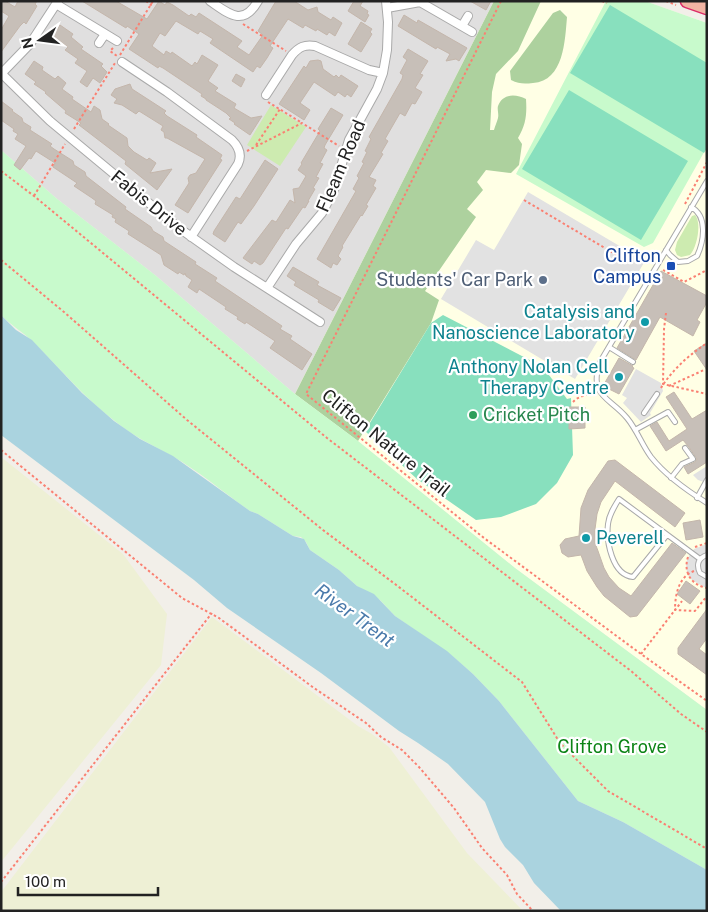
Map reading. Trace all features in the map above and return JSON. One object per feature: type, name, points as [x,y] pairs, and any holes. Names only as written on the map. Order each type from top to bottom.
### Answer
[{"type":"highway","points":[[687,1],[707,8]]},
{"type":"street","points":[[210,1],[230,14],[238,16],[248,14],[258,1]]},
{"type":"street","points":[[387,5],[420,2],[472,32]]},
{"type":"street","points":[[1,73],[30,44],[57,3],[117,41]]},
{"type":"street","name":"Fleam Road","points":[[267,288],[296,244],[322,214],[334,190],[345,149],[371,101],[382,73],[388,42],[387,5]]},
{"type":"street","points":[[462,26],[468,16]]},
{"type":"street","points":[[99,43],[105,34]]},
{"type":"street","points":[[266,95],[292,55],[302,46],[315,46],[369,70],[382,73]]},
{"type":"street","points":[[122,62],[232,140],[239,149],[238,164],[191,238]]},
{"type":"street","points":[[127,76],[132,69]]},
{"type":"street","name":"Fabis Drive","points":[[1,73],[50,121],[191,238],[320,322]]},
{"type":"street","points":[[264,81],[272,86]]},
{"type":"street","points":[[305,323],[310,315]]},
{"type":"lane","points":[[707,181],[597,370],[598,388],[601,395],[627,417],[650,456],[671,478],[707,503]]},
{"type":"lane","points":[[666,250],[678,262],[688,261],[697,256],[703,238],[703,221],[698,210],[691,207]]},
{"type":"lane","points":[[609,347],[633,362]]},
{"type":"lane","points":[[644,413],[659,392]]},
{"type":"lane","points":[[635,430],[668,412],[675,422]]},
{"type":"lane","points":[[671,478],[682,464],[693,459],[685,448]]},
{"type":"lane","points":[[698,498],[707,480]]},
{"type":"lane","points":[[667,535],[632,577],[627,576],[618,569],[612,555],[608,535],[608,523],[612,510],[619,499],[700,559]]},
{"type":"lane","points":[[707,555],[700,559],[698,564],[700,573],[707,577]]},
{"type":"path","points":[[34,196],[151,2],[146,1]]},
{"type":"path","name":"Clifton Nature Trail","points":[[501,1],[306,394],[484,538],[707,701]]},
{"type":"path","points":[[602,1],[607,3]]},
{"type":"path","points":[[238,16],[240,21],[248,28],[292,55]]},
{"type":"path","points":[[266,95],[264,99],[345,149]]},
{"type":"path","points":[[255,146],[280,109]]},
{"type":"path","points":[[240,154],[302,123]]},
{"type":"path","points":[[683,207],[707,162]]},
{"type":"path","points":[[703,169],[707,171]]},
{"type":"path","points":[[1,171],[34,196],[326,438],[631,671],[681,714],[707,732]]},
{"type":"path","points":[[524,200],[630,263]]},
{"type":"path","points":[[1,260],[64,312],[187,420],[323,530],[522,682],[560,743],[608,791],[707,848]]},
{"type":"path","points":[[660,268],[684,282],[707,270]]},
{"type":"path","points":[[664,384],[664,329],[666,313]]},
{"type":"path","points":[[659,392],[674,369],[694,351],[707,343]]},
{"type":"path","points":[[669,386],[704,370]]},
{"type":"path","points":[[664,384],[707,394]]},
{"type":"path","points":[[572,402],[598,388]]},
{"type":"path","points":[[1,450],[182,598],[212,614],[298,677],[366,723],[381,737],[402,750],[419,766],[454,808],[482,848],[507,875],[517,894],[533,911]]},
{"type":"path","points":[[675,610],[675,594],[687,573],[698,569]]},
{"type":"path","points":[[675,610],[695,611],[707,596]]},
{"type":"path","points":[[641,654],[682,601]]},
{"type":"path","points":[[1,882],[212,614]]},
{"type":"shaded area","points":[[1,1],[494,1],[295,394],[155,275],[56,198],[1,150]]},
{"type":"shaded area","points":[[494,1],[645,1],[707,23],[707,710],[515,568],[358,441],[295,394]]},
{"type":"shaded area","name":"Students' Car Park","points":[[528,192],[645,261],[575,379],[441,299],[476,240],[494,250]]},
{"type":"shaded area","points":[[636,369],[661,383],[663,391],[650,413],[651,415],[641,422],[623,403],[627,398],[622,395]]},
{"type":"shaded area","points":[[1,457],[123,554],[167,614],[161,665],[1,862]]},
{"type":"shaded area","points":[[707,466],[707,483],[698,480],[693,475]]},
{"type":"shaded area","points":[[707,544],[707,587],[704,587],[692,580],[687,573],[686,563],[694,549]]},
{"type":"shaded area","points":[[212,617],[389,747],[467,853],[523,911],[1,911],[1,892]]},
{"type":"green space","points":[[494,1],[541,1],[518,51],[496,74],[492,92],[490,130],[494,130],[498,118],[498,106],[503,99],[510,96],[518,96],[526,99],[523,129],[518,138],[522,144],[519,165],[511,173],[486,170],[477,182],[483,190],[467,209],[476,217],[425,291],[439,300],[431,323],[358,441],[295,394]]},
{"type":"green space","points":[[606,1],[645,1],[707,23],[707,147],[653,243],[644,247],[516,174]]},
{"type":"green space","points":[[610,5],[707,63],[707,148],[704,153],[570,73]]},
{"type":"green space","points":[[560,10],[567,17],[564,47],[557,67],[543,81],[524,84],[511,80],[510,71],[553,13]]},
{"type":"green space","points":[[569,90],[688,161],[641,240],[522,169]]},
{"type":"green space","points":[[271,105],[306,127],[280,166],[247,145]]},
{"type":"green space","name":"Clifton Grove","points":[[1,150],[56,198],[155,275],[295,394],[358,441],[515,568],[707,710],[707,870],[623,822],[578,801],[499,701],[473,674],[451,655],[395,616],[380,600],[357,586],[339,570],[310,550],[301,537],[293,536],[250,511],[192,468],[122,427],[94,404],[33,342],[1,315]]},
{"type":"green space","points":[[695,215],[698,223],[698,235],[695,246],[690,255],[681,257],[677,255],[675,250],[677,242],[692,216]]},
{"type":"green space","name":"Cricket Pitch","points":[[443,315],[543,367],[567,399],[571,398],[573,455],[557,483],[536,504],[501,517],[476,520],[417,479],[365,431],[431,323]]},
{"type":"water","name":"River Trent","points":[[1,315],[16,330],[32,340],[82,393],[114,421],[140,439],[173,456],[250,511],[293,536],[304,539],[310,550],[339,570],[357,586],[374,594],[395,616],[447,651],[499,701],[578,801],[623,822],[707,870],[707,911],[561,911],[534,883],[523,865],[505,847],[485,802],[448,764],[227,608],[194,580],[1,435]]},
{"type":"building","points":[[1,1],[5,1],[15,7],[18,1],[37,1],[35,4],[37,6],[26,24],[24,22],[20,26],[1,52],[1,30],[9,16],[1,11]]},
{"type":"building","points":[[82,1],[116,1],[147,19],[159,1],[165,5],[167,2],[189,16],[191,14],[196,17],[199,13],[242,41],[237,47],[249,55],[263,35],[258,31],[276,1],[294,1],[308,10],[317,7],[318,12],[331,20],[333,17],[342,23],[335,36],[329,32],[327,35],[317,29],[316,31],[305,25],[303,28],[288,19],[270,46],[273,48],[267,58],[260,68],[257,66],[253,72],[210,43],[213,39],[200,31],[198,34],[176,21],[165,36],[160,33],[152,46],[164,55],[166,51],[171,54],[172,52],[192,66],[195,62],[197,64],[202,55],[218,65],[208,81],[218,88],[215,91],[236,104],[234,108],[251,118],[262,116],[250,135],[234,124],[226,113],[201,96],[202,94],[163,68],[159,66],[158,68],[129,49],[139,34]]},
{"type":"building","points":[[354,1],[363,1],[360,6],[368,11],[367,14],[369,15],[365,22],[348,11]]},
{"type":"building","points":[[470,1],[491,1],[486,10]]},
{"type":"building","points":[[404,15],[417,23],[418,20],[467,48],[459,61],[456,59],[446,61],[450,54],[437,47],[436,49],[398,26]]},
{"type":"building","points":[[361,22],[372,29],[370,32],[372,34],[361,52],[348,44]]},
{"type":"building","points":[[60,25],[73,34],[71,37],[83,47],[81,49],[103,64],[101,66],[107,72],[100,83],[93,78],[87,87],[80,82],[87,71],[75,63],[78,59],[65,50],[68,47],[53,36]]},
{"type":"building","points":[[408,49],[428,61],[420,74],[423,75],[415,88],[422,92],[415,104],[412,103],[405,116],[400,113],[385,139],[388,141],[381,153],[383,154],[369,177],[376,180],[373,186],[376,188],[366,205],[368,206],[342,246],[338,256],[341,259],[337,265],[333,263],[331,268],[317,259],[356,191],[353,189],[364,163],[362,162],[367,152],[365,151],[371,139],[369,137],[402,79],[403,75],[400,73],[407,60],[403,57]]},
{"type":"building","points":[[34,61],[43,67],[42,70],[55,79],[58,76],[66,83],[62,89],[73,97],[72,99],[91,112],[94,106],[100,110],[102,119],[127,138],[128,146],[134,152],[156,163],[150,173],[172,169],[157,190],[125,164],[126,161],[79,125],[81,123],[65,113],[66,111],[46,92],[34,84],[36,82],[25,74]]},
{"type":"building","points":[[310,61],[321,61],[323,69],[334,77],[336,75],[339,78],[341,75],[358,86],[351,97],[347,94],[345,97],[338,92],[335,96],[314,82],[300,103],[310,110],[304,120],[279,104],[304,66],[306,68]]},
{"type":"building","points":[[236,74],[245,79],[241,87],[232,81]]},
{"type":"building","points":[[130,84],[132,89],[166,111],[164,113],[167,116],[197,135],[196,137],[222,155],[220,159],[222,160],[188,213],[175,205],[189,183],[188,178],[196,173],[205,159],[165,138],[164,132],[161,130],[163,126],[139,111],[136,114],[122,105],[114,103],[117,99],[111,95],[115,89]]},
{"type":"building","points":[[1,101],[31,127],[30,130],[52,144],[50,146],[73,161],[74,165],[85,172],[86,176],[126,207],[125,209],[163,237],[164,241],[217,278],[215,281],[282,326],[280,329],[292,336],[290,339],[312,354],[302,370],[270,348],[275,341],[246,322],[245,324],[237,319],[238,317],[225,309],[226,307],[199,289],[197,293],[188,287],[192,280],[185,273],[184,275],[179,272],[178,274],[164,265],[161,255],[128,234],[129,231],[115,222],[116,219],[112,217],[113,215],[95,204],[96,201],[74,186],[77,183],[53,167],[55,163],[36,151],[20,170],[14,165],[26,146],[15,139],[18,134],[13,131],[14,129],[1,120]]},
{"type":"building","points":[[331,108],[343,115],[325,145],[324,148],[327,150],[320,163],[323,164],[316,177],[319,178],[313,188],[315,189],[309,201],[288,229],[286,228],[263,263],[260,265],[254,261],[252,264],[243,258],[272,220],[276,222],[290,200],[295,203],[293,189],[299,188],[306,176],[298,170],[320,131],[318,129]]},
{"type":"building","points":[[265,160],[278,169],[241,224],[238,222],[225,242],[213,234],[214,231],[236,197],[240,199]]},
{"type":"building","points":[[293,267],[319,282],[317,285],[341,298],[333,311],[294,285],[296,282],[287,276]]},
{"type":"building","points":[[661,271],[707,296],[707,302],[697,320],[700,322],[693,336],[660,317],[636,360],[617,348]]},
{"type":"building","points":[[707,343],[707,370],[694,351]]},
{"type":"building","name":"Anthony Nolan Cell Therapy Centre","points":[[619,358],[634,368],[619,394],[603,386]]},
{"type":"building","points":[[674,392],[692,419],[707,410],[707,462],[688,474],[684,467],[695,462],[697,459],[688,446],[683,440],[666,451],[650,426],[657,422],[669,441],[687,429],[666,397]]},
{"type":"building","points":[[569,407],[585,407],[585,428],[569,429]]},
{"type":"building","name":"Peverell","points":[[615,460],[685,513],[675,527],[615,481],[601,502],[597,514],[595,543],[609,577],[619,588],[631,596],[672,543],[686,553],[637,616],[630,617],[604,596],[587,571],[581,555],[568,557],[562,553],[560,545],[565,539],[579,536],[581,508],[588,490],[608,461]]},
{"type":"building","name":"Peverell","points":[[700,520],[703,537],[686,540],[683,523]]},
{"type":"building","name":"Peverell","points":[[686,581],[700,591],[690,604],[677,594]]},
{"type":"building","points":[[707,609],[707,638],[699,649],[707,655],[707,675],[678,654],[678,648]]},
{"type":"place","name":"Clifton Campus","points":[[671,266]]},
{"type":"place","name":"Students' Car Park","points":[[543,280]]},
{"type":"place","name":"Catalysis and Nanoscience Laboratory","points":[[645,322]]},
{"type":"place","name":"Anthony Nolan Cell Therapy Centre","points":[[619,377]]},
{"type":"place","name":"Cricket Pitch","points":[[473,415]]},
{"type":"place","name":"Peverell","points":[[586,538]]}]
